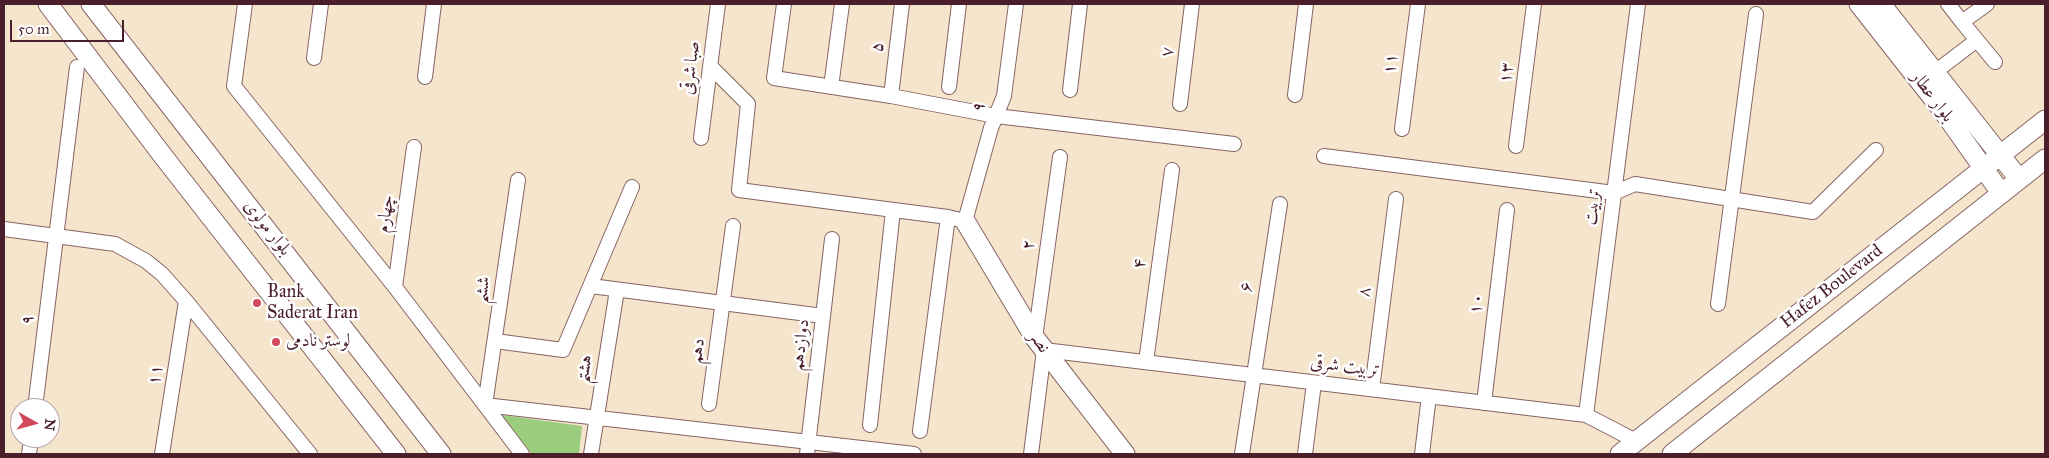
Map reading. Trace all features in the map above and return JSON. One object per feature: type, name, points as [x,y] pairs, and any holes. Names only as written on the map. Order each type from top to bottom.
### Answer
[{"type":"street","name":"بلوار مولوی","points":[[48,4],[163,156],[396,454]]},
{"type":"street","name":"بلوار مولوی","points":[[91,4],[441,454]]},
{"type":"street","points":[[245,4],[234,86],[395,287],[522,454]]},
{"type":"street","points":[[314,58],[321,4]]},
{"type":"street","points":[[425,77],[434,4]]},
{"type":"street","name":"صبا شرقی","points":[[701,138],[718,4]]},
{"type":"street","points":[[784,4],[774,78],[890,96],[996,116],[1234,144]]},
{"type":"street","points":[[831,87],[842,4]]},
{"type":"street","name":"۵","points":[[890,96],[902,4]]},
{"type":"street","points":[[949,87],[959,4]]},
{"type":"street","name":"۹","points":[[920,431],[957,219],[1004,96],[1016,4]]},
{"type":"street","points":[[1070,90],[1080,4]]},
{"type":"street","name":"۷","points":[[1180,104],[1192,4]]},
{"type":"street","points":[[1295,95],[1306,4]]},
{"type":"street","name":"۱۱","points":[[1402,129],[1418,4]]},
{"type":"street","name":"۱۳","points":[[1516,146],[1534,4]]},
{"type":"street","name":"تربیت","points":[[1586,415],[1638,4]]},
{"type":"street","name":"بلوار عطار","points":[[1859,4],[1961,137],[2001,193]]},
{"type":"street","name":"بلوار عطار","points":[[1881,4],[2019,179]]},
{"type":"street","points":[[1948,4],[1995,62]]},
{"type":"street","points":[[1962,22],[1987,4]]},
{"type":"street","points":[[1718,304],[1756,14]]},
{"type":"street","points":[[1935,72],[1977,40]]},
{"type":"street","name":"۹","points":[[36,398],[58,236],[77,66]]},
{"type":"street","points":[[710,66],[748,104],[739,190],[957,219]]},
{"type":"street","name":"Hafez Boulevard","points":[[1620,454],[2045,120]]},
{"type":"street","points":[[1961,137],[1967,141],[1974,140],[1979,135],[1979,127]]},
{"type":"street","name":"چهارم","points":[[395,287],[414,147]]},
{"type":"street","points":[[1324,156],[1614,193],[1635,184],[1812,212],[1876,150]]},
{"type":"street","name":"۲","points":[[1031,454],[1039,344],[1060,157]]},
{"type":"street","name":"Hafez Boulevard","points":[[1672,454],[2045,159]]},
{"type":"street","name":"۴","points":[[1146,362],[1172,170]]},
{"type":"street","name":"ششم","points":[[485,405],[518,180]]},
{"type":"street","points":[[495,341],[562,350],[632,187]]},
{"type":"street","name":"۸","points":[[1372,390],[1396,199]]},
{"type":"street","name":"۶","points":[[1242,454],[1252,375],[1280,204]]},
{"type":"street","points":[[870,425],[894,210]]},
{"type":"street","name":"۱۰","points":[[1484,403],[1507,210]]},
{"type":"street","name":"نصر","points":[[957,219],[1039,344],[1125,454]]},
{"type":"street","name":"دهم","points":[[709,404],[733,226]]},
{"type":"street","points":[[4,229],[115,244],[146,261],[162,274],[186,300],[310,454]]},
{"type":"street","name":"دوازدهم","points":[[807,448],[832,239]]},
{"type":"street","points":[[591,286],[823,316]]},
{"type":"street","name":"هشتم","points":[[591,454],[617,290]]},
{"type":"street","name":"۱۱","points":[[162,454],[186,300]]},
{"type":"street","name":"تربیت شرقی","points":[[1039,344],[1146,362],[1586,415],[1636,441]]},
{"type":"street","points":[[1305,454],[1314,382]]},
{"type":"street","points":[[1422,454],[1429,396]]},
{"type":"street","points":[[485,405],[807,448],[914,454]]},
{"type":"street","points":[[297,454],[299,440]]},
{"type":"green space","points":[[502,415],[582,426],[579,454],[532,454]]},
{"type":"place","name":"Bank Saderat Iran","points":[[257,303]]},
{"type":"place","name":"لوستر نادمی","points":[[276,342]]}]
